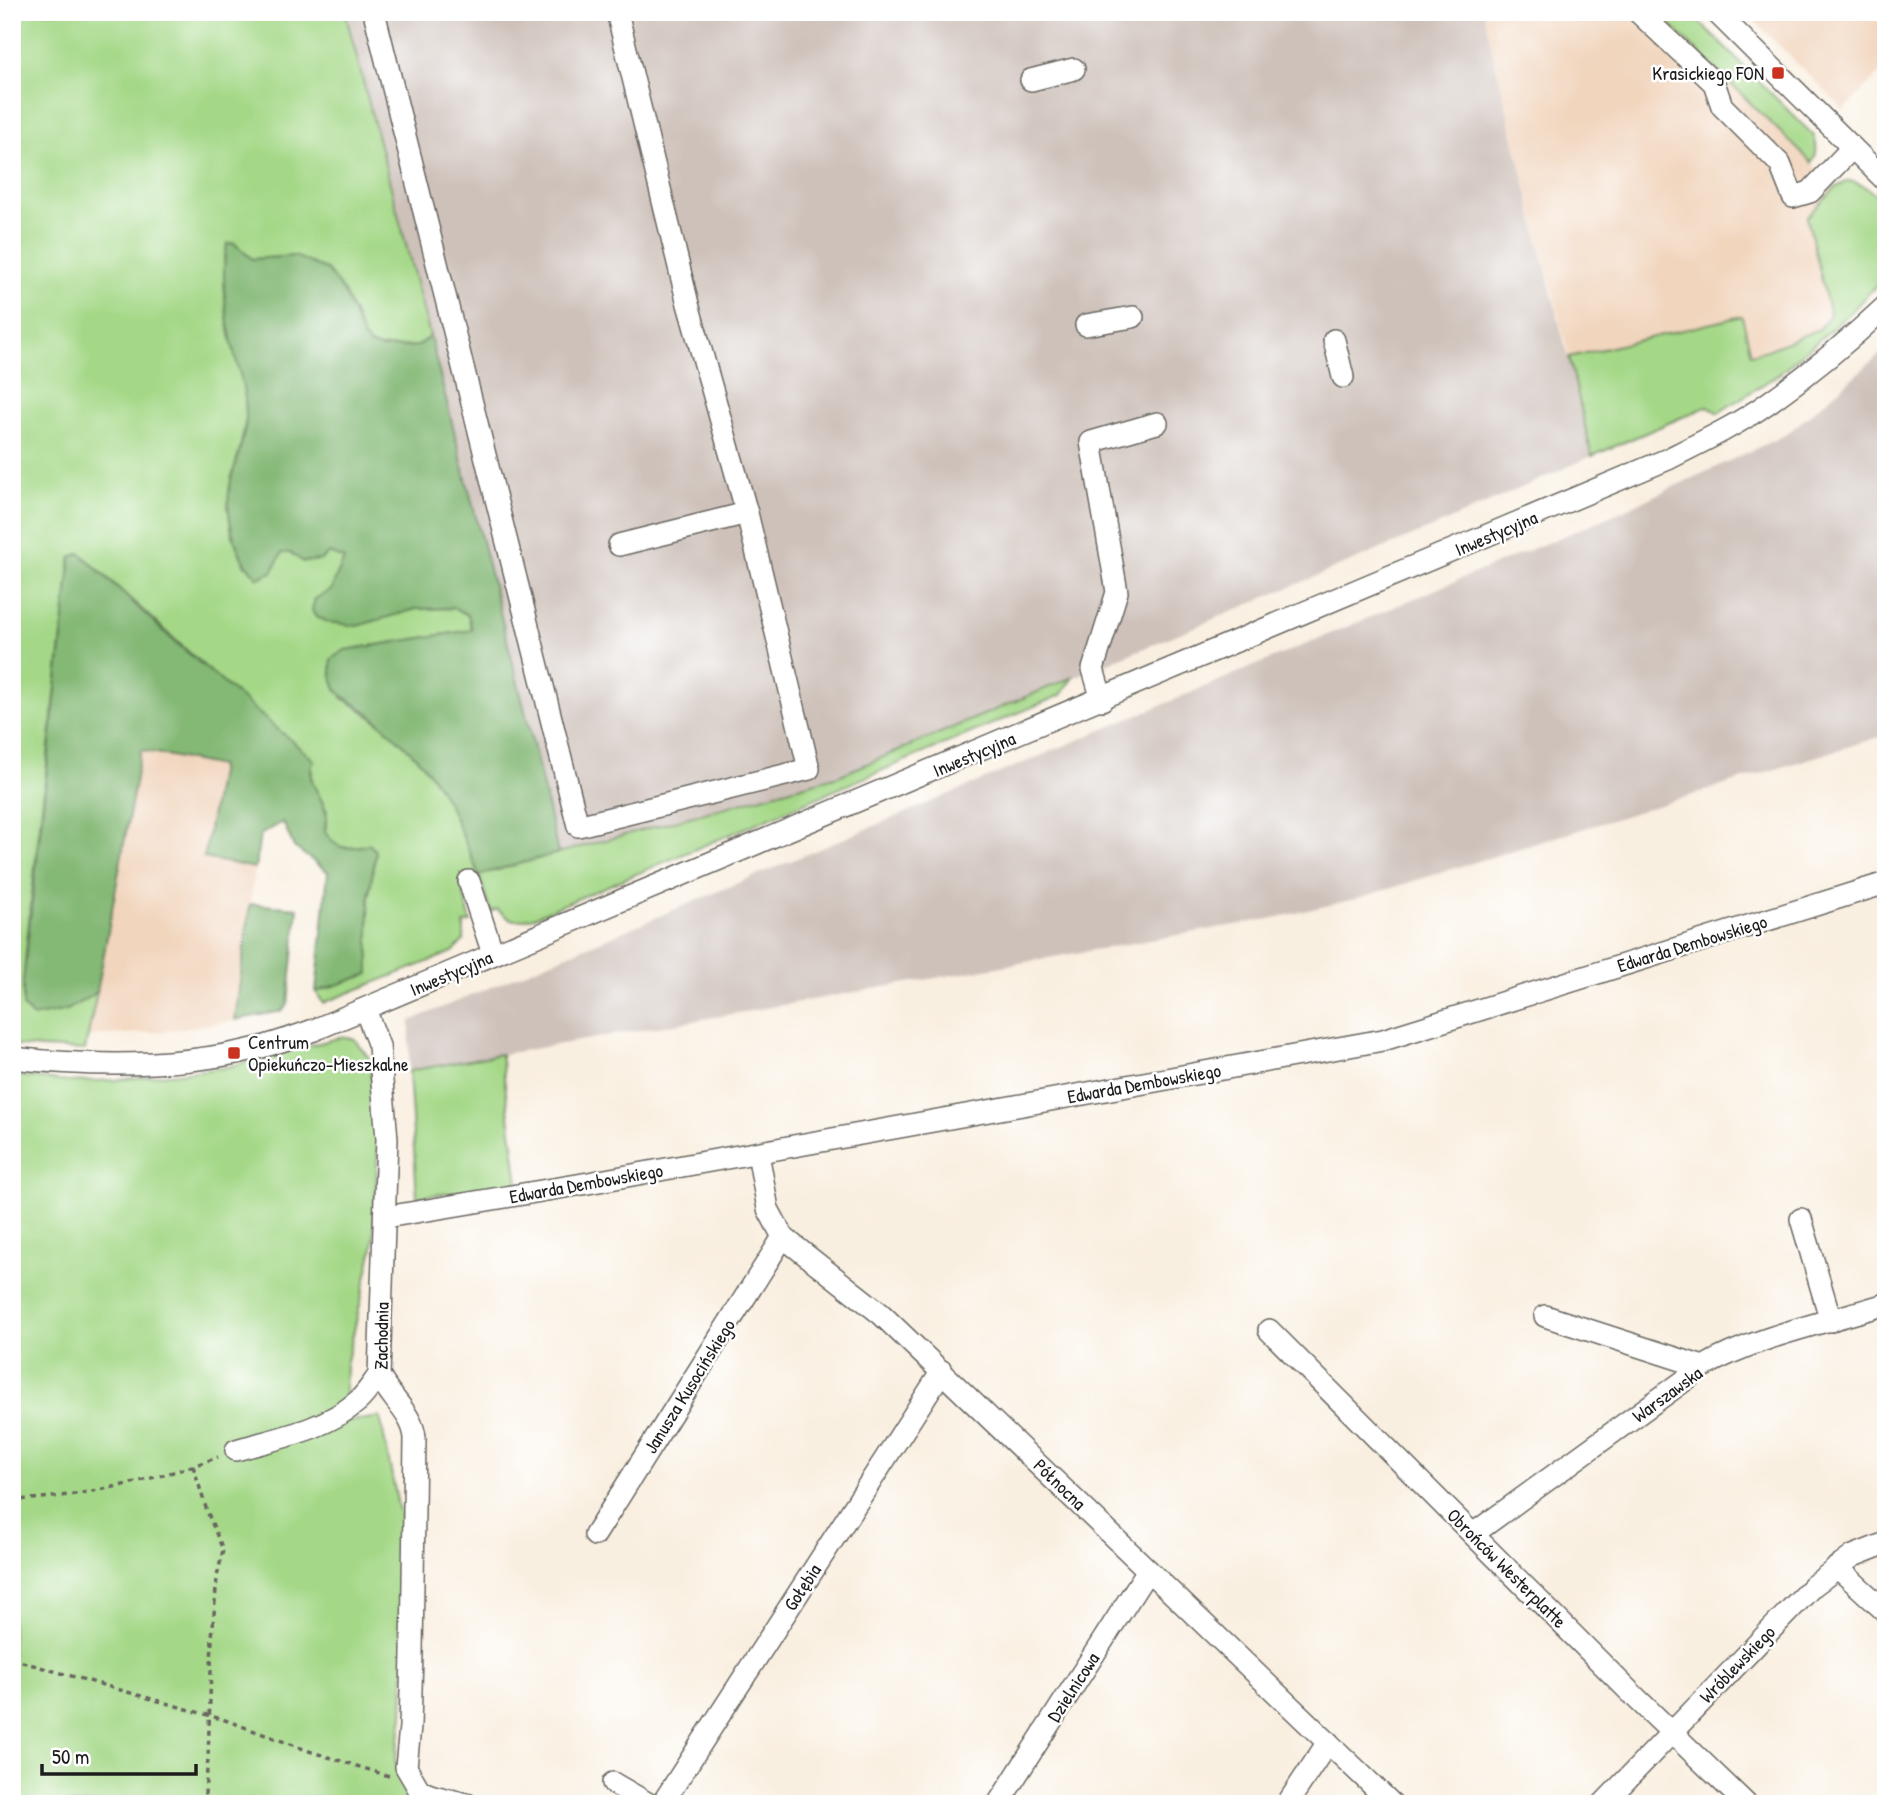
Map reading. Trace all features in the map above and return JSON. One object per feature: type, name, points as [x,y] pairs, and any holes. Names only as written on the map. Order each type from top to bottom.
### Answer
[{"type":"street","points":[[374,12],[578,826],[809,769],[747,513],[688,303],[617,12]]},
{"type":"street","points":[[1638,12],[1714,83],[1722,106],[1780,164],[1793,197],[1810,192],[1852,148]]},
{"type":"street","points":[[1716,12],[1886,181]]},
{"type":"street","points":[[1031,80],[1074,69]]},
{"type":"street","name":"Inwestycyjna","points":[[12,1058],[99,1064],[192,1059],[259,1048],[314,1030],[1668,460],[1767,404],[1823,361],[1886,306]]},
{"type":"street","points":[[1086,325],[1133,317]]},
{"type":"street","points":[[1334,340],[1343,377]]},
{"type":"street","points":[[1102,700],[1094,669],[1117,592],[1091,442],[1157,423]]},
{"type":"street","points":[[619,545],[747,513]]},
{"type":"street","points":[[469,881],[494,954]]},
{"type":"street","name":"Edwarda Dembowskiego","points":[[386,1217],[1384,1040],[1886,883]]},
{"type":"street","name":"Zachodnia","points":[[365,1009],[379,1046],[387,1139],[379,1375],[386,1390],[410,1421],[414,1433],[412,1654],[406,1767],[412,1780]]},
{"type":"street","name":"Północna","points":[[758,1153],[768,1209],[783,1237],[881,1314],[1392,1804]]},
{"type":"street","points":[[1801,1219],[1831,1321]]},
{"type":"street","name":"Janusza Kusocińskiego","points":[[595,1535],[783,1237]]},
{"type":"street","name":"Warszawska","points":[[1473,1534],[1703,1367],[1744,1348],[1886,1304]]},
{"type":"street","points":[[1545,1316],[1703,1367]]},
{"type":"street","name":"Obrońców Westerplatte","points":[[1269,1330],[1746,1804]]},
{"type":"street","name":"Gołębia","points":[[662,1804],[942,1371]]},
{"type":"street","points":[[236,1450],[315,1427],[340,1414],[360,1400],[379,1375]]},
{"type":"street","name":"Wróblewskiego","points":[[1603,1804],[1813,1586],[1853,1556],[1886,1543]]},
{"type":"street","points":[[1837,1567],[1886,1612]]},
{"type":"street","name":"Dzielnicowa","points":[[998,1804],[1148,1570]]},
{"type":"street","points":[[1287,1804],[1328,1742]]},
{"type":"street","points":[[412,1780],[420,1791],[467,1804]]},
{"type":"street","points":[[614,1783],[649,1804]]},
{"type":"path","points":[[12,1500],[50,1499],[193,1466],[236,1450]]},
{"type":"path","points":[[193,1466],[223,1550],[217,1577],[212,1638],[204,1804]]},
{"type":"path","points":[[12,1659],[210,1716],[384,1775],[412,1780]]},
{"type":"shaded area","points":[[345,12],[1483,12],[1592,456],[1441,524],[838,776],[558,853],[529,727],[430,336]]},
{"type":"shaded area","points":[[1483,12],[1657,12],[1835,188],[1807,217],[1831,315],[1819,329],[1750,354],[1742,316],[1569,357]]},
{"type":"shaded area","points":[[1745,12],[1886,12],[1886,67],[1844,110]]},
{"type":"shaded area","points":[[1886,349],[1886,735],[1359,898],[1275,918],[409,1071],[410,1021],[1613,515],[1787,434]]},
{"type":"shaded area","points":[[141,750],[220,766],[204,858],[255,868],[235,1020],[162,1032],[88,1036],[122,862]]},
{"type":"green space","points":[[12,12],[345,12],[430,336],[419,346],[381,348],[370,345],[363,336],[353,311],[295,256],[252,259],[243,251],[224,257],[230,334],[245,392],[246,419],[228,507],[232,534],[245,566],[272,572],[281,553],[329,553],[344,559],[331,591],[315,599],[392,615],[416,609],[454,608],[468,615],[472,630],[345,650],[342,698],[398,738],[434,777],[452,811],[479,875],[838,776],[1073,677],[1061,695],[534,917],[514,920],[497,909],[491,912],[479,876],[460,880],[471,922],[464,924],[464,940],[453,952],[323,1003],[316,992],[369,973],[369,895],[376,851],[369,844],[339,846],[330,838],[325,832],[327,811],[312,782],[312,764],[80,553],[71,557],[30,909],[23,1007],[67,1010],[97,992],[85,1050],[12,1045]]},
{"type":"green space","points":[[1657,12],[1689,12],[1814,136],[1816,149],[1812,163]]},
{"type":"green space","points":[[1848,181],[1864,187],[1886,205],[1886,275],[1849,314],[1779,374],[1718,413],[1708,406],[1592,456],[1569,357],[1742,316],[1751,354],[1819,329],[1830,315],[1807,217],[1835,188]]},
{"type":"green space","points":[[234,243],[252,259],[295,256],[327,270],[344,292],[363,336],[370,345],[381,348],[418,346],[430,336],[529,727],[558,853],[479,875],[445,797],[426,769],[371,715],[341,695],[333,683],[331,659],[345,650],[472,630],[468,615],[454,608],[416,609],[357,626],[328,622],[315,616],[312,610],[315,599],[331,590],[344,559],[329,553],[321,560],[303,562],[291,553],[282,553],[272,572],[258,578],[241,556],[232,530],[228,500],[246,418],[245,396],[230,334],[224,289],[227,244]]},
{"type":"green space","points":[[80,553],[173,640],[314,760],[311,773],[326,812],[325,832],[344,848],[369,844],[376,851],[369,895],[369,974],[316,992],[328,872],[294,847],[283,822],[260,835],[255,868],[204,858],[220,766],[141,750],[97,992],[67,1010],[33,1017],[23,1007],[23,983],[71,557]]},
{"type":"green space","points":[[250,904],[298,908],[288,1004],[282,1011],[235,1020]]},
{"type":"green space","points":[[342,1037],[354,1039],[369,1058],[378,1141],[373,1248],[346,1365],[344,1422],[380,1417],[407,1550],[403,1717],[395,1761],[414,1804],[12,1804],[12,1075],[68,1082],[116,1080],[223,1068]]},
{"type":"green space","points":[[501,1054],[518,1184],[417,1197],[409,1071]]},
{"type":"place","name":"Krasickiego FON","points":[[1778,73]]},
{"type":"place","name":"Centrum Opiekuńczo-Mieszkalne","points":[[234,1053]]}]
